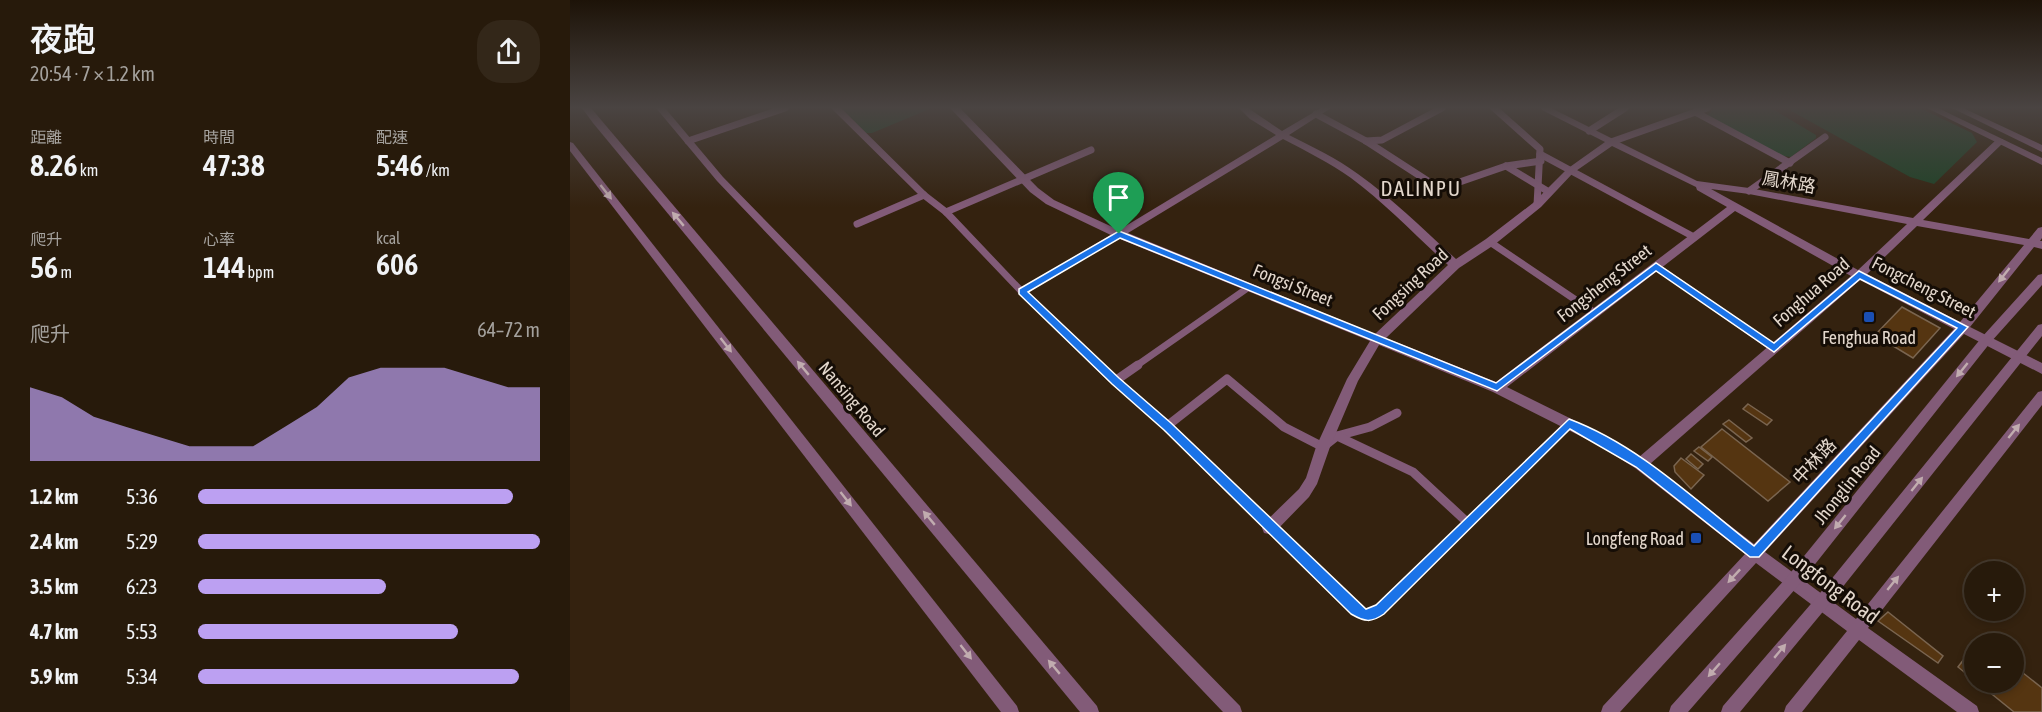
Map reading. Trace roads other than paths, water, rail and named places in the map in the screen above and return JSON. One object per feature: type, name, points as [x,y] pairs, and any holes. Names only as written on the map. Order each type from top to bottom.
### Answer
[{"type":"street","name":"Nansing Road","points":[[613,141],[1091,712]]},
{"type":"street","points":[[688,141],[720,179],[1234,712]]},
{"type":"street","name":"Fongsi Street","points":[[987,141],[1023,179],[1050,202],[1119,234],[1497,387],[1605,442],[1640,464]]},
{"type":"street","points":[[1119,234],[1271,141]]},
{"type":"street","points":[[1296,141],[1338,165],[1360,181],[1455,265]]},
{"type":"street","points":[[2000,141],[2042,162]]},
{"type":"street","name":"Fonghua Road","points":[[1640,464],[1859,275],[2000,141]]},
{"type":"street","points":[[2028,141],[2042,148]]},
{"type":"street","name":"Fongsing Road","points":[[1269,528],[1304,493],[1312,480],[1323,447],[1353,379],[1377,339],[1455,265],[1490,242],[1537,205],[1544,189],[1611,142]]},
{"type":"street","name":"鳳林路","points":[[1611,142],[1695,184],[1749,191],[2036,244]]},
{"type":"street","points":[[570,146],[1011,712]]},
{"type":"street","name":"Fongcheng Street","points":[[1695,184],[1859,275],[2042,369]]},
{"type":"street","name":"Fongsheng Street","points":[[1497,387],[1733,207]]},
{"type":"street","name":"中林路","points":[[1608,712],[1964,327],[2036,244],[2042,231]]},
{"type":"street","name":"Jhonglin Road","points":[[1677,712],[1792,582],[1986,340],[2042,278]]},
{"type":"street","points":[[1729,712],[1821,603],[2042,328]]},
{"type":"street","points":[[1792,712],[2042,396]]},
{"type":"street","name":"Longfong Road","points":[[1640,464],[1856,630],[1971,712]]},
{"type":"lane","points":[[870,141],[924,195],[946,212],[1022,292],[1167,426],[1355,610],[1364,615],[1371,615],[1569,424]]},
{"type":"lane","points":[[1366,141],[1434,185],[1460,183],[1506,166],[1541,158],[1694,237]]},
{"type":"lane","points":[[1532,141],[1540,149],[1544,189]]},
{"type":"lane","points":[[1750,141],[1790,163]]},
{"type":"lane","points":[[1749,191],[1819,141]]},
{"type":"lane","points":[[946,212],[1091,150]]},
{"type":"lane","points":[[1506,166],[1544,189]]},
{"type":"lane","points":[[857,224],[924,195]]},
{"type":"lane","points":[[1022,292],[1119,234]]},
{"type":"lane","points":[[1490,242],[1595,313]]},
{"type":"lane","points":[[1656,266],[1774,349]]},
{"type":"lane","points":[[1116,381],[1249,287]]},
{"type":"lane","points":[[1167,426],[1227,379],[1268,417],[1309,443],[1323,447],[1337,436],[1370,427],[1397,413]]},
{"type":"lane","points":[[1337,436],[1413,472],[1468,523]]},
{"type":"place","name":"Fenghua Road","points":[[1869,317]]},
{"type":"place","name":"Longfeng Road","points":[[1696,538]]},
{"type":"district","name":"DALINPU","points":[[1421,188]]}]
